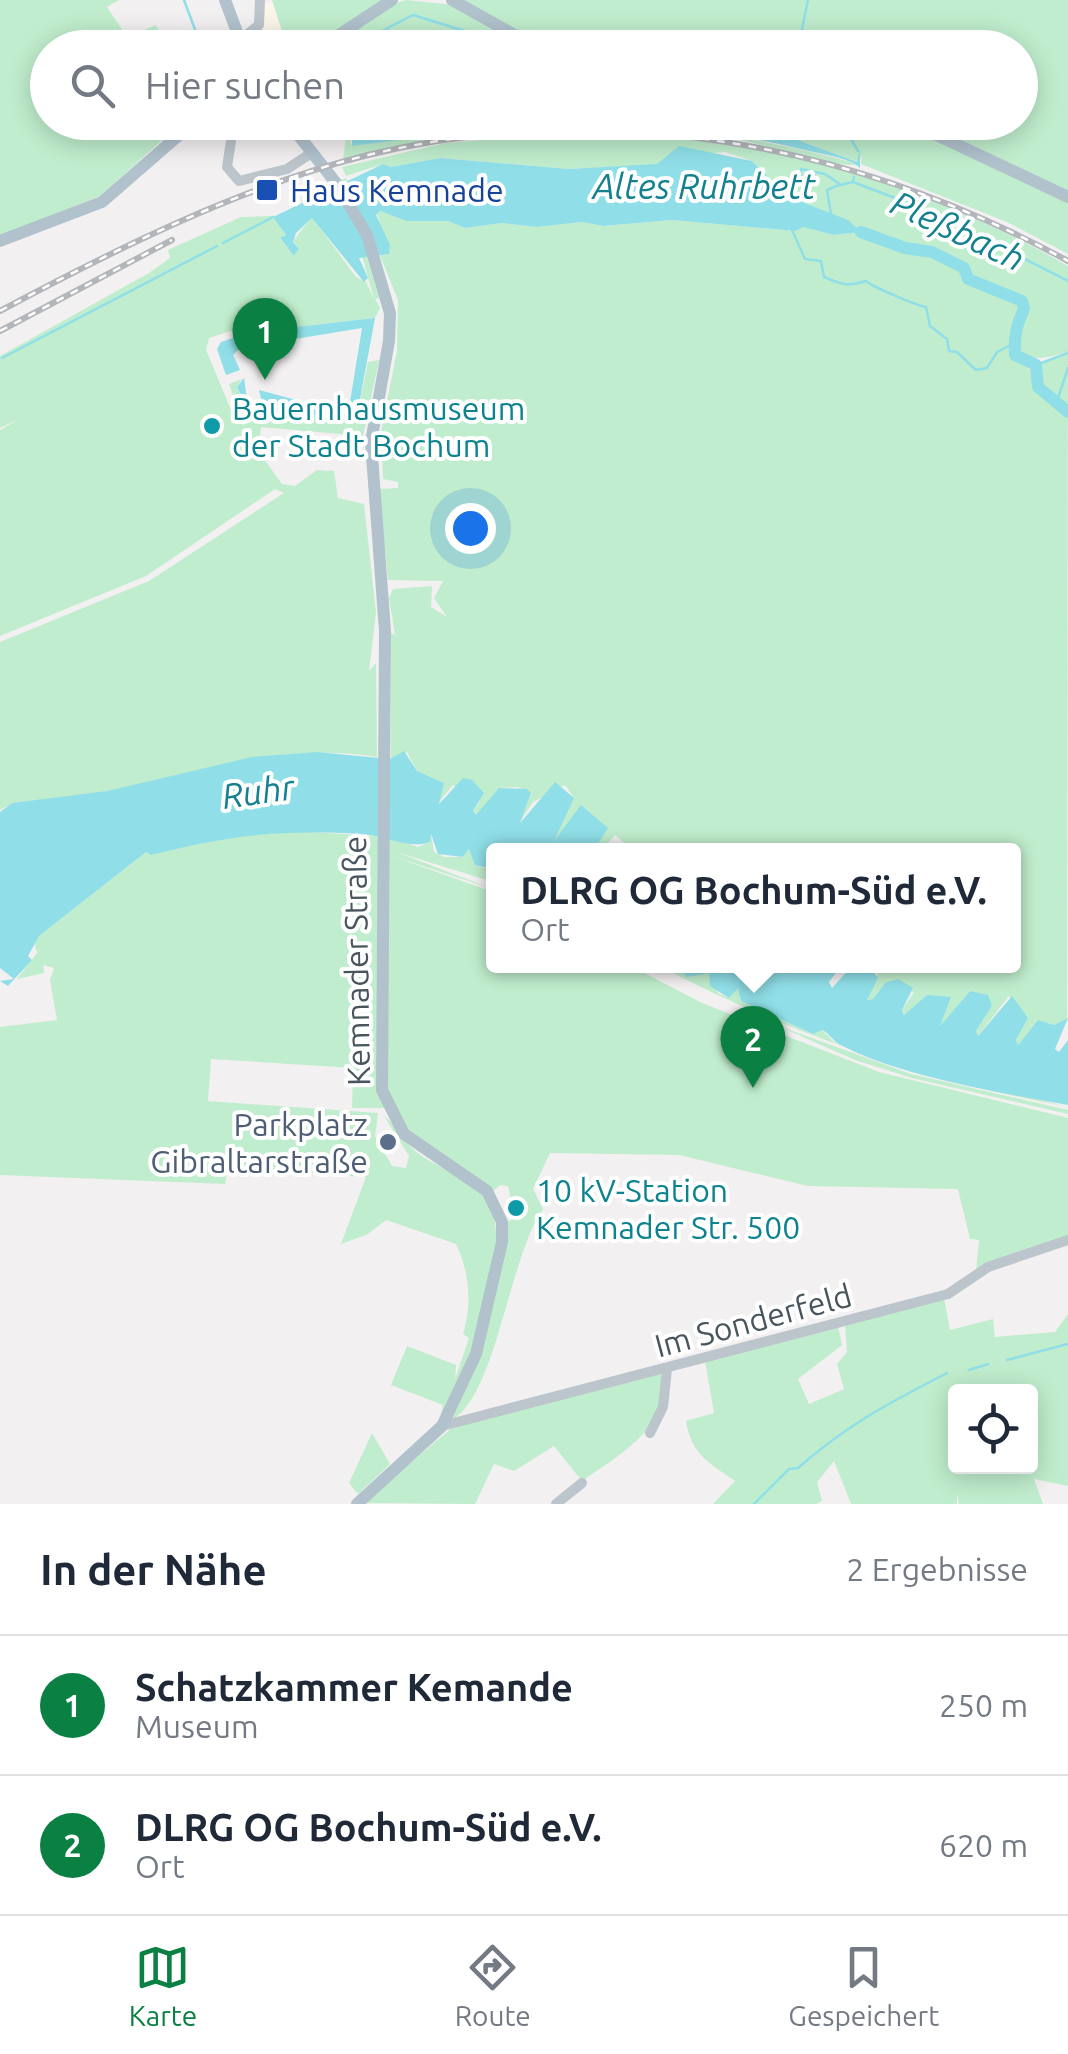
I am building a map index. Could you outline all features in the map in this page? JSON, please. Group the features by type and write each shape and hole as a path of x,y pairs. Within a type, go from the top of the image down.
{"main road":[{"path":"225,0 235,30"},
{"path":"346,30 392,0"},
{"path":"452,0 506,30"},
{"path":"0,241 102,202 173,140"},
{"name":"Kemnader Straße","path":"302,140 336,183 367,235 384,280 390,341 371,458 385,630 382,1090 398,1126 425,1152 482,1186 502,1222 502,1242 476,1354 442,1426 357,1504"},
{"path":"947,140 1068,197"}],"street":[{"path":"254,30 259,25 260,0"},
{"path":"231,142 227,167 239,181 286,169 313,152"},
{"name":"Im Sonderfeld","path":"442,1426 948,1294 988,1267 1068,1240"},
{"path":"650,1434 663,1407 667,1369"},
{"path":"556,1504 582,1483"}],"shaded area":[{"path":"276,2 283,30 250,30 264,3"}],"green space":[{"path":"0,0 119,0 107,7 122,30 30,30 30,140 162,140 100,196 0,236"},
{"path":"272,0 385,0 341,30 282,30"},
{"path":"407,0 453,5 499,30 354,30 392,4"},
{"path":"461,0 1068,0 1068,193 953,140 1038,140 1038,30 516,30"},
{"path":"346,140 352,146 429,140 391,147 343,160"},
{"path":"740,140 857,164 820,160"},
{"path":"794,140 937,140 1068,201 1068,254 1007,222 861,164 862,156 857,162"},
{"path":"698,141 763,151 889,185 1010,235 1068,266 1068,352 1037,358 1016,352 1018,321 1026,304 1017,294 1001,292 972,279 965,267 932,250 870,234 789,197 752,161 725,152 671,157 657,165 569,169 440,158 391,167 383,164 346,176 342,167 446,143"},
{"path":"346,178 386,256 388,247 376,211 448,221 465,228 502,223 537,227 582,222 603,226 672,220 796,231 803,227 834,235 860,232 921,255 932,253 961,269 973,286 1021,303 1010,345 1028,369 1068,354 1067,1020 1054,1025 1038,1020 1018,1045 1016,1040 1028,1018 1009,996 978,1036 976,1031 992,1006 970,991 940,1026 943,1016 927,995 905,1015 902,1010 914,992 885,983 873,999 867,1000 877,973 1021,973 1021,843 625,843 615,835 608,843 598,843 607,828 582,806 558,841 552,837 574,798 565,785 533,802 519,823 531,794 518,787 499,788 477,815 473,812 480,801 453,785 438,803 443,783 417,771 407,752 391,759 391,633 395,635 389,598 393,589 432,586 431,607 447,617 434,598 443,581 388,580 379,489 398,488 398,482 383,479 381,431 397,351 398,300 379,253 339,181"},
{"path":"328,187 367,257 379,298 375,299 380,308 375,318 252,332 250,325 209,338 206,350 234,417 244,426 229,384 242,379 237,387 248,411 352,418 357,415 368,362 379,360 363,436 261,427 260,437 251,441 282,484 295,486 317,470 334,471 338,498 364,504 376,613 369,671 376,663 377,757 343,753 276,756 100,792 13,803 0,810 0,642 149,581 284,493 275,489 146,576 0,636 0,430 19,419 0,428 0,356 149,273 170,258 168,250 241,217 273,216 286,235 280,239 294,256 299,249 293,241 312,217 356,277 366,282 374,299 361,252 323,189"},
{"path":"295,831 376,836 388,853 389,837 418,847 430,842 431,834 434,852 444,857 463,857 469,849 480,867 486,868 486,880 396,852 486,887 389,855 486,890 486,973 644,973 702,1003 879,1072 1068,1118 1068,1238 1014,1253 976,1271 979,1240 970,1239 958,1189 808,1186 679,1155 550,1153 533,1189 543,1209 520,1260 490,1359 464,1409 448,1422 471,1376 506,1223 515,1217 508,1186 500,1185 493,1191 409,1135 392,1108 352,1108 353,1068 211,1059 208,1101 378,1113 375,1136 392,1166 406,1168 409,1156 384,1116 414,1150 469,1183 485,1198 494,1219 492,1278 473,1345 439,1426 443,1405 391,1385 407,1346 456,1365 455,1379 469,1338 463,1334 468,1312 464,1266 456,1244 386,1220 368,1234 341,1244 366,1177 228,1167 225,1184 0,1175 0,1027 57,1020 50,980 54,968 43,965 44,973 17,979 37,953 34,942 146,852 153,855 205,840"},
{"path":"673,973 709,973 718,993 729,998 738,987 741,1001 813,1034 822,1030 834,1042 861,1053 758,1013"},
{"path":"776,1025 911,1074 1068,1110 1068,1114 912,1078 855,1060"},
{"path":"893,1063 1068,1107 962,1083"},
{"path":"944,1298 950,1330 993,1319 995,1337 1055,1332 1068,1314 1068,1486 1034,1479 1043,1504 959,1504 957,1493 957,1504 851,1504 834,1461 817,1482 822,1501 816,1504 713,1504 735,1481 703,1457 688,1432 686,1421 714,1413 705,1361 838,1326 842,1345 798,1379 809,1404 844,1389 837,1364 847,1352 845,1324"},
{"path":"660,1373 664,1390 653,1422 626,1450 582,1481 554,1446 514,1471 494,1464 475,1504 363,1503 453,1427"},
{"path":"372,1433 390,1464 358,1494 349,1483"}],"water":[{"path":"352,140 404,140 352,146"},
{"path":"757,140 798,140 857,162 860,149 860,168 835,157"},
{"name":"Altes Ruhrbett","path":"679,146 752,161 789,197 848,220 861,232 834,235 803,227 796,231 672,220 603,226 582,222 537,227 502,223 465,228 448,221 407,221 380,211 376,215 390,245 389,254 359,258 368,278 364,282 312,218 296,233 293,242 299,249 294,256 280,238 286,235 273,217 383,164 391,167 440,158 569,169 657,164"},
{"path":"375,318 357,415 352,418 249,411 237,387 244,378 248,406 262,402 259,390 348,414 362,328 240,348 233,355 240,370 226,375 217,349 221,342 251,332"},
{"name":"Ruhr","path":"404,751 417,771 444,783 439,804 463,778 472,780 484,793 473,811 476,815 499,788 527,789 531,793 520,823 555,782 574,798 554,841 581,805 608,828 598,843 486,843 486,867 475,865 469,849 463,857 438,854 431,834 430,842 414,844 362,834 281,833 207,842 152,855 146,852 39,936 28,956 32,960 8,986 0,981 14,979 0,968 0,812 12,803 107,791 252,757 317,752 390,759"},
{"path":"709,973 836,973 829,982 832,988 846,973 874,973 878,978 867,1000 873,999 885,983 898,979 913,988 902,1010 904,1015 927,995 951,997 940,1026 970,991 988,995 992,1006 976,1031 978,1036 1012,996 1028,1018 1016,1040 1018,1045 1038,1020 1054,1025 1068,1018 1055,1049 1059,1052 1068,1040 1068,1105 950,1082 890,1065 839,1044 822,1030 813,1034 741,1001 738,988 729,998 710,986"}],"waterway":[{"name":"Pleßbach","path":"184,0 195,30"},
{"path":"802,30 808,0"},
{"name":"Pleßbach","path":"384,30 413,15 461,30"},
{"name":"Pleßbach","path":"851,140 858,151"},
{"path":"789,197 788,192 800,183 801,169 825,174 841,185 852,182"},
{"name":"Pleßbach","path":"854,177 853,182 911,204 932,220 960,226 1068,281"},
{"path":"831,214 827,190 839,185"},
{"path":"223,243 273,217"},
{"path":"792,230 805,259 821,261 824,277 844,284 866,281 926,307 930,326 947,339 949,351 957,352 976,370 987,368 997,352 1009,346 1014,350"},
{"name":"Altes Ruhrbett","path":"861,232 905,248 932,252 964,268 968,279 1022,301 1024,309 1016,332 1015,355 1036,365 1038,387 1068,412"},
{"path":"2,358 217,246"},
{"path":"1036,365 1068,353"},
{"path":"1057,401 1068,368"},
{"path":"1007,1360 1068,1344"},
{"path":"969,1370 988,1364"},
{"path":"754,1504 789,1469 798,1468 870,1415 947,1373"}],"railway":[{"path":"0,311 180,222 273,184 368,155 447,140"},
{"path":"710,140 816,161 902,187 986,220 1068,261"},
{"path":"0,331 172,240"}],"place":[{"name":"Haus Kemnade","path":"267,190"},
{"name":"Schatzkammer Kemande","path":"265,380"},
{"name":"Bauernhausmuseum der Stadt Bochum","path":"212,426"},
{"name":"DLRG OG Bochum-Süd e.V.","path":"753,1088"},
{"name":"Parkplatz Gibraltarstraße","path":"388,1142"},
{"name":"10 kV-Station Kemnader Str. 500","path":"516,1208"}]}
